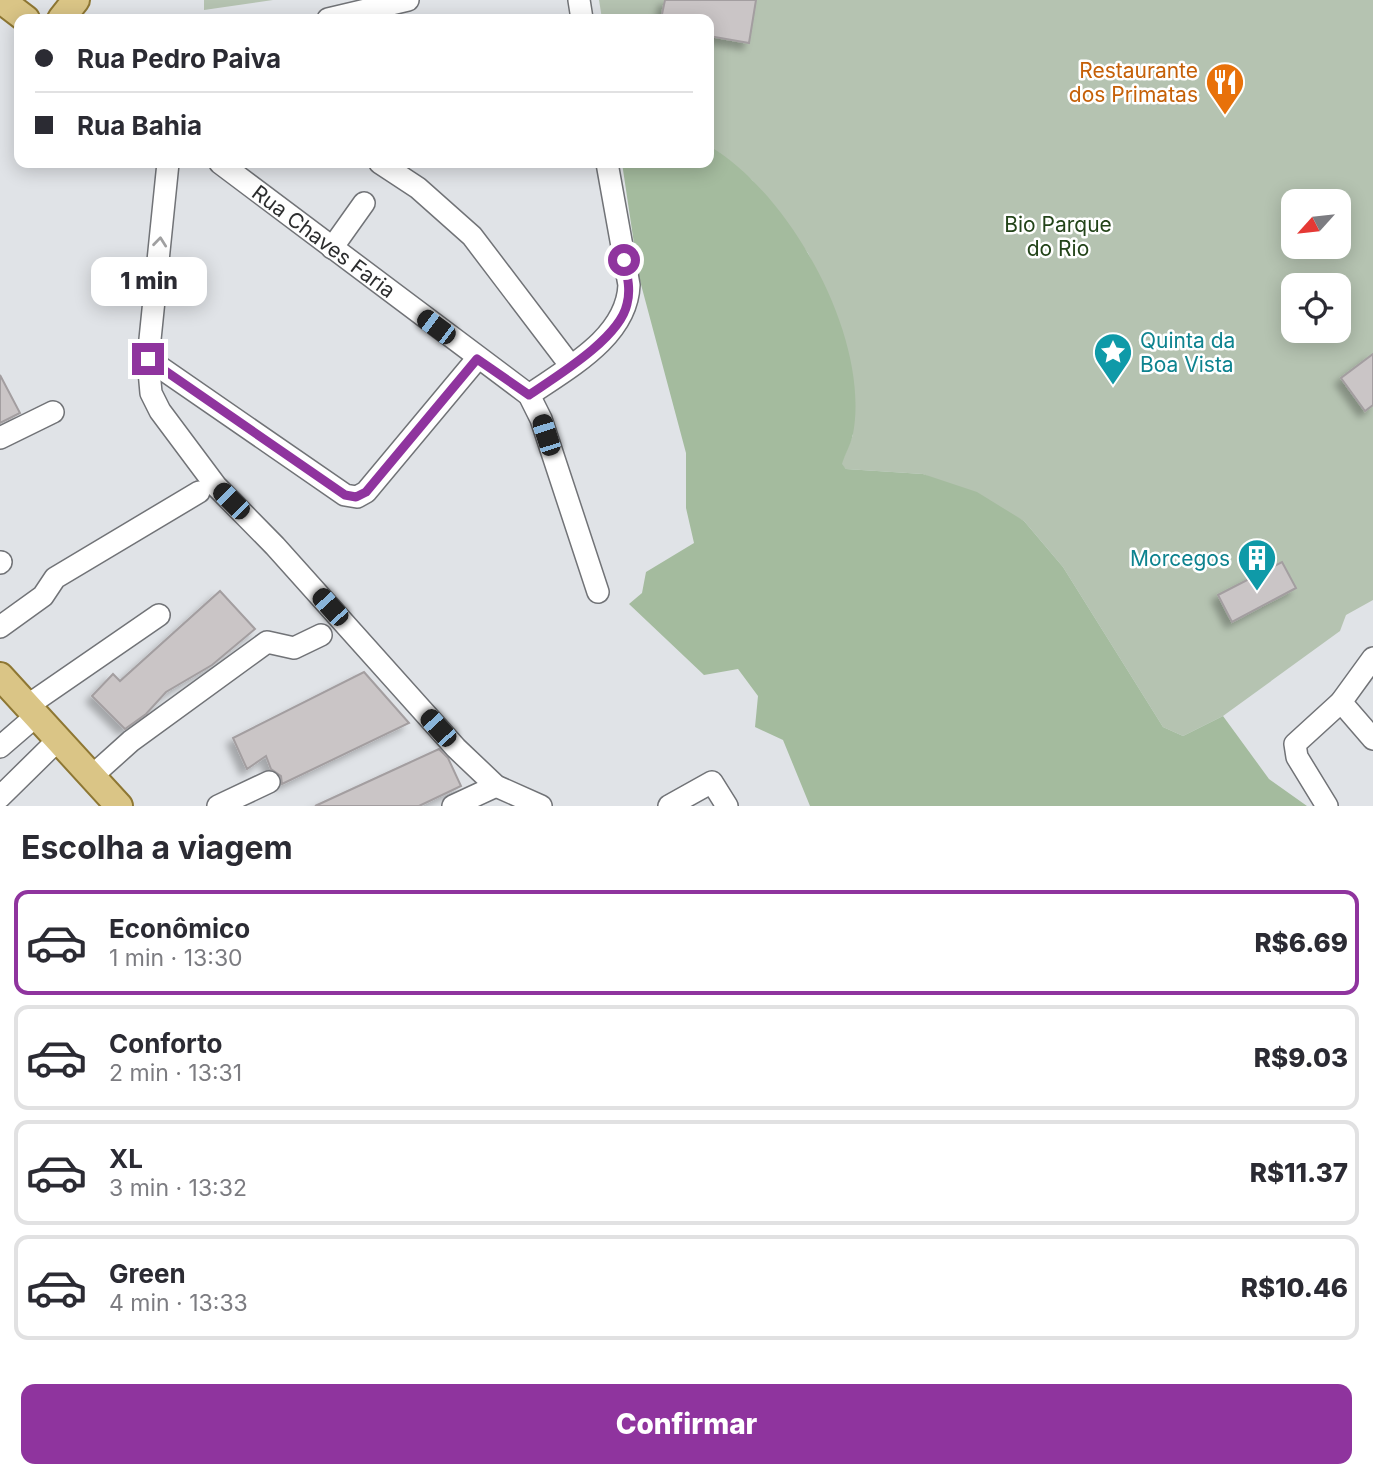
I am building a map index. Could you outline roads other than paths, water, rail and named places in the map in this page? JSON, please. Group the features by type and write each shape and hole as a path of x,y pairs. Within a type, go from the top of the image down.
{"main road":[{"path":"1,0 19,14"},
{"path":"65,14 76,0"},
{"path":"3,685 31,711 119,806"}],"street":[{"path":"349,14 408,0"},
{"path":"167,168 148,359 151,393 160,411 216,486 275,546 456,748 511,796 541,806"},
{"name":"Rua Chaves Faria","path":"227,168 477,359 529,395"},
{"path":"388,168 418,188 472,236 569,365"},
{"path":"598,592 541,419 529,395 595,347 623,316 628,303 628,285 608,168"},
{"path":"332,248 364,203"},
{"path":"148,359 345,495 356,497 366,492 477,359"},
{"path":"0,438 52,412"},
{"path":"0,627 43,596 55,578 198,492"},
{"path":"0,747 31,711 159,615"},
{"path":"92,776 131,741 267,642 294,648 321,635"},
{"path":"1326,806 1295,751 1295,744 1341,702 1372,659"},
{"path":"1341,702 1373,739"},
{"path":"0,797 58,740"},
{"path":"218,806 269,782"},
{"path":"669,806 712,782 727,806"},
{"path":"453,806 511,796"}],"place":[{"name":"Restaurante dos Primatas","path":"1225,116"},
{"name":"Quinta da Boa Vista","path":"1113,386"},
{"name":"Morcegos","path":"1257,592"}],"park label":[{"name":"Bio Parque do Rio","path":"1058,236"}]}
